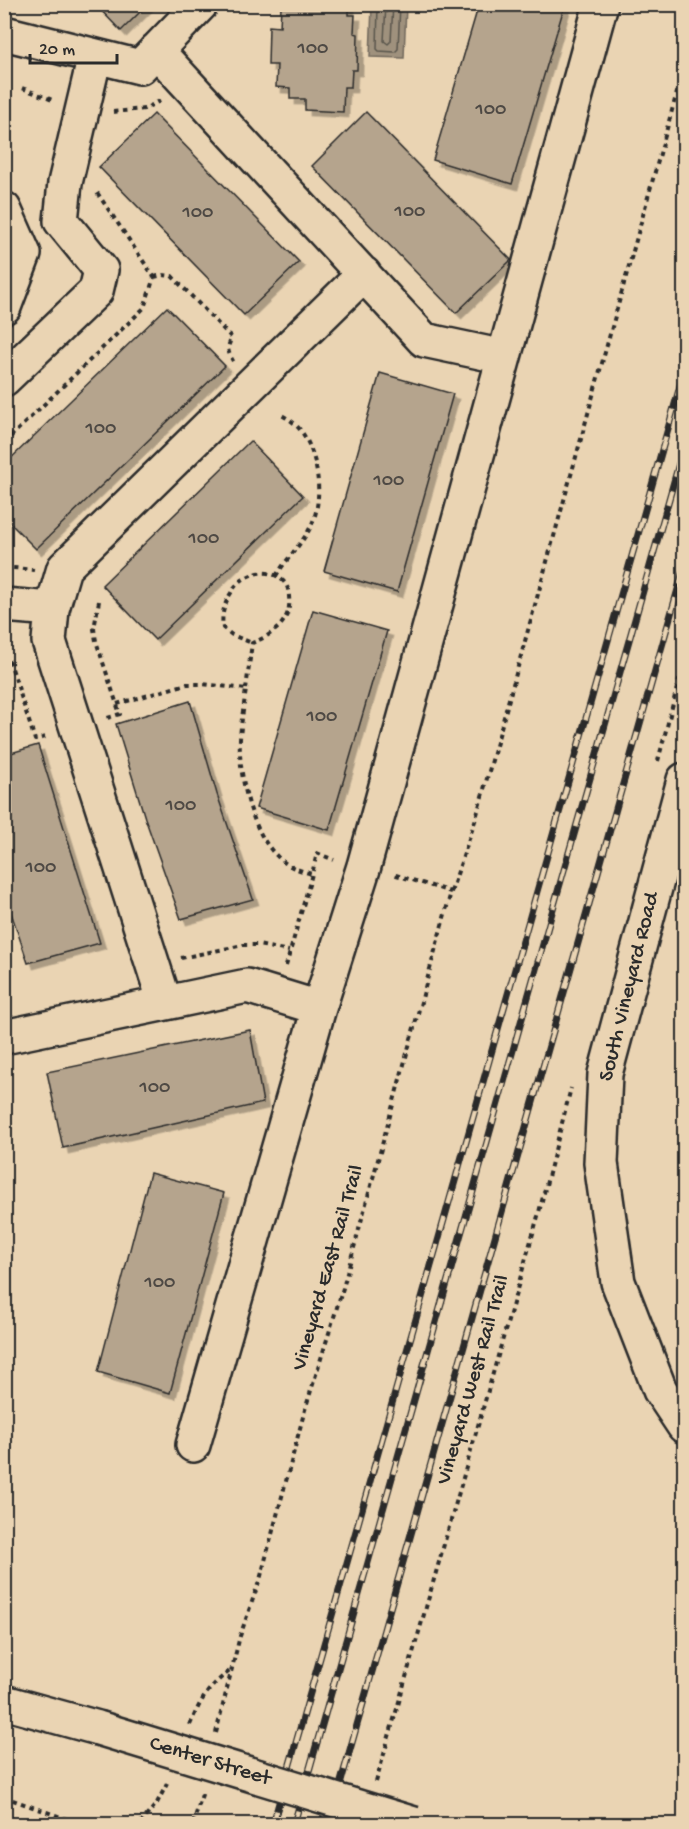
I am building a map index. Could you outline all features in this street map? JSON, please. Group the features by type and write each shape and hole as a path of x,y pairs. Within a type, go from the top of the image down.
{"street":[{"path":"6,39 140,67 201,4"},
{"path":"193,1445 319,1008 364,866 601,4"},
{"path":"156,50 424,340 504,357"},
{"path":"4,379 96,291 100,270 61,221 65,183 95,56"},
{"path":"4,210 24,254 4,307"},
{"path":"165,1003 49,641 52,609 64,568 363,274"},
{"path":"4,605 52,609"},
{"name":"South Vineyard Road","path":"684,780 605,1074 601,1163 618,1282 660,1390 684,1426"},
{"path":"4,1037 247,986 319,1008"},
{"name":"Center Street","path":"4,1702 98,1728 414,1824"}],"path":[{"name":"Vineyard East Rail Trail","path":"217,1726 237,1647 261,1576 304,1413 343,1288 451,892 476,818 684,67"},
{"path":"22,88 60,103"},
{"path":"101,111 129,112 144,109 166,97"},
{"path":"154,277 172,276 232,338 227,346 234,363"},
{"path":"276,576 312,525 317,503 318,481 315,458 305,437 295,424 280,414"},
{"path":"264,573 276,576 284,581 289,590 290,605 279,628 270,636 252,643 232,635 223,628 221,618 226,602 232,589 251,574 264,573"},
{"path":"95,722 120,714 94,629 99,601"},
{"path":"252,643 240,740 247,794 253,817 274,854 290,866 312,874"},
{"path":"4,653 9,659 35,740 58,733"},
{"path":"117,704 186,684 246,688"},
{"path":"284,975 317,853 339,861"},
{"path":"388,873 451,892"},
{"path":"171,960 243,945 258,945 289,951"},
{"name":"Vineyard West Rail Trail","path":"381,1764 538,1216 573,1082"},
{"path":"194,1824 202,1794"},
{"path":"4,1797 81,1824"}],"water":[{"path":"372,5 406,5 404,58 370,57"}],"building":[{"path":"95,4 148,4 121,31"},
{"path":"296,4 349,4 349,15 355,15 354,33 358,34 357,70 352,70 351,87 344,87 343,112 305,110 305,99 290,99 290,88 276,87 277,65 268,65 269,26 280,27 281,6 296,7"},
{"path":"479,4 565,4 512,184 433,160"},
{"path":"366,112 511,260 456,313 312,166"},
{"path":"154,114 299,262 244,315 99,167"},
{"path":"167,307 225,366 36,549 4,517 4,465"},
{"path":"380,373 453,394 397,592 324,571"},
{"path":"250,441 303,496 155,640 102,585"},
{"path":"313,610 387,631 329,830 256,808"},
{"path":"190,701 217,794 253,899 181,919 145,818 116,724"},
{"path":"38,745 100,943 28,963 4,892 4,755"},
{"path":"250,1030 263,1103 63,1148 47,1072"},
{"path":"150,1173 224,1193 170,1393 98,1372"}],"railway":[{"path":"273,1824 684,372"},
{"path":"294,1824 684,446"},
{"path":"329,1824 684,568"}]}
